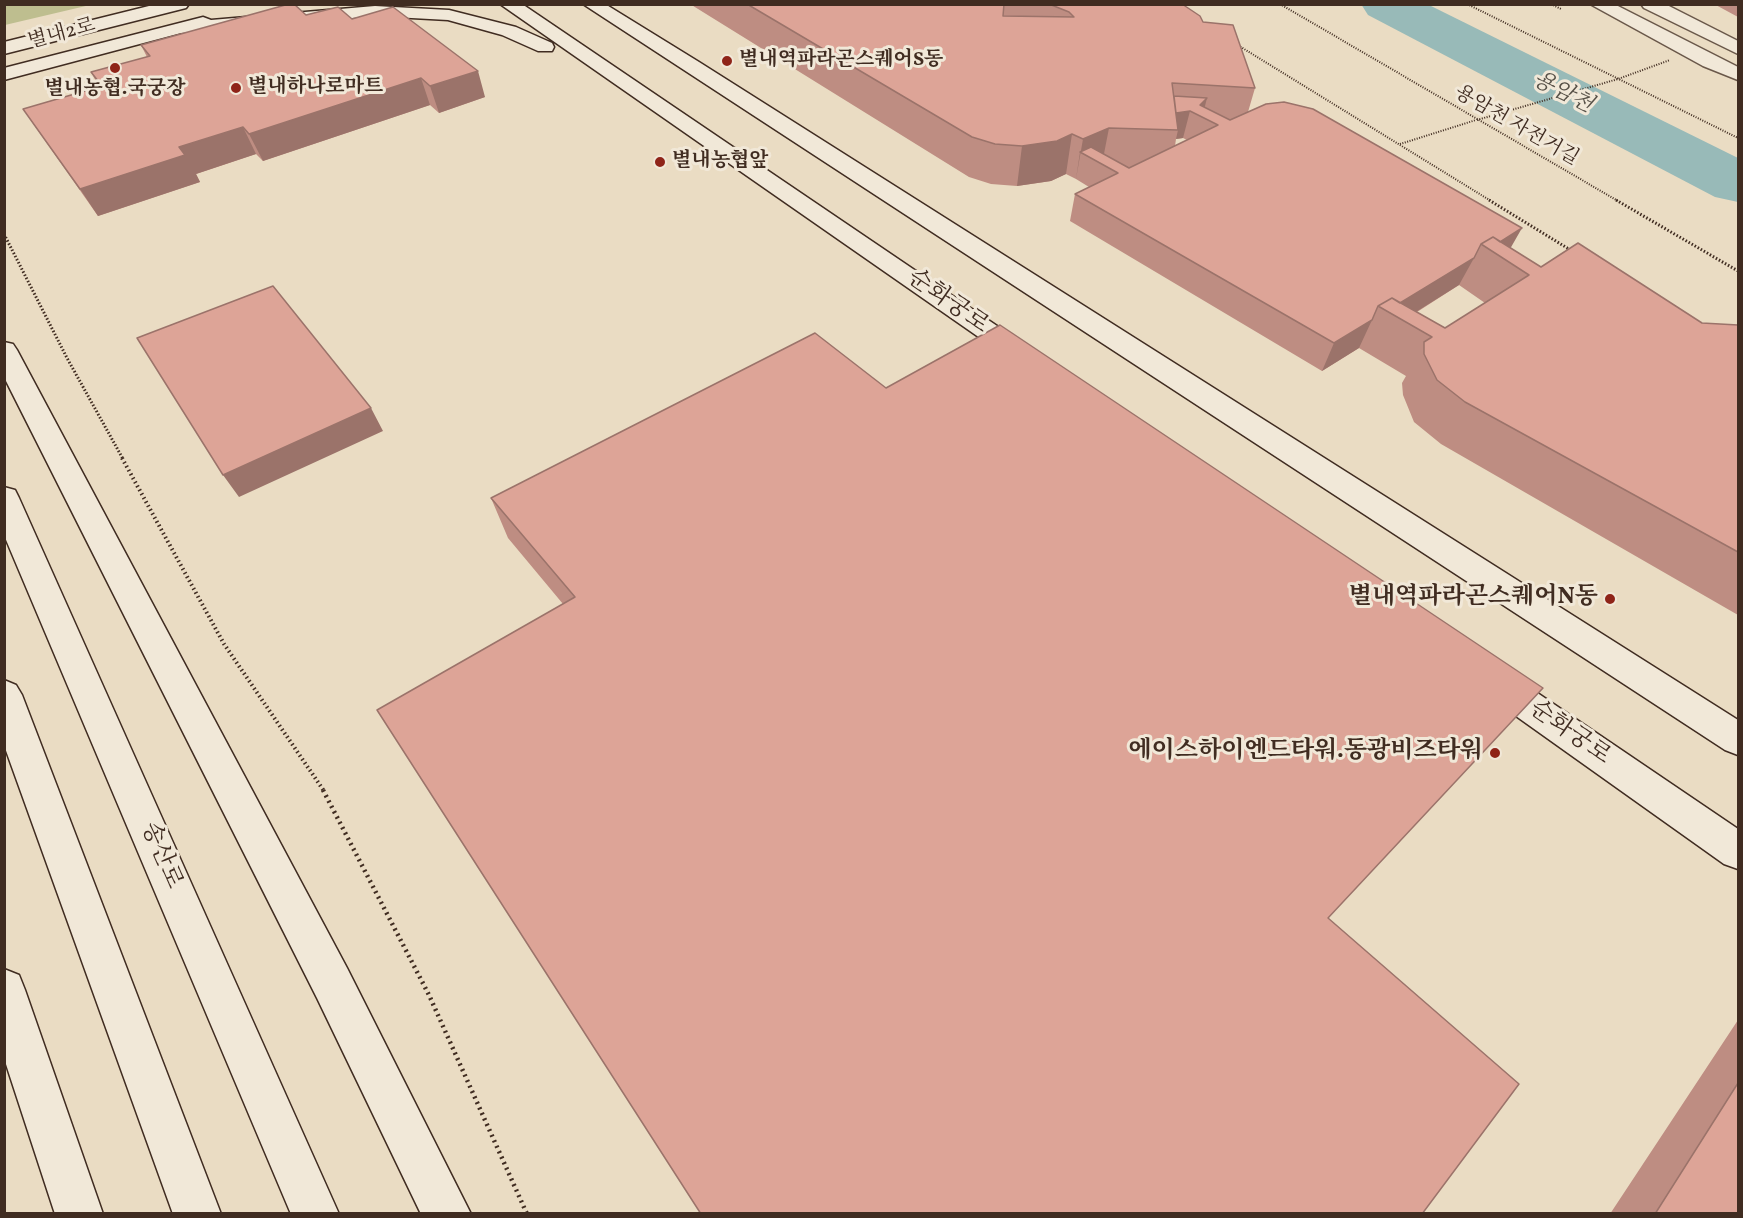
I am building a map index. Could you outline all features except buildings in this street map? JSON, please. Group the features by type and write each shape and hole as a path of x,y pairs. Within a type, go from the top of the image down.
{"street":[{"name":"별내2로","path":"4,74 270,4"},
{"name":"순화궁로","path":"509,4 615,79 1049,374"},
{"path":"592,4 675,55 1738,739"},
{"path":"623,4 675,55"},
{"path":"1599,4 1710,62 1738,74"},
{"path":"1650,4 1738,48"},
{"name":"별내2로","path":"4,48 179,5"},
{"path":"181,28 375,11 449,15 509,31 615,79"},
{"path":"4,350 332,983 447,1214"},
{"name":"송산로","path":"4,498 315,1214"},
{"name":"순화궁로","path":"1472,667 1738,851"},
{"path":"4,695 197,1214"},
{"path":"4,990 79,1214"}],"path":[{"name":"용암천 자전거길","path":"1280,4 1738,271"},
{"path":"1467,4 1738,138"},
{"path":"1231,41 1580,255"},
{"path":"1401,144 1618,79 1670,60"},
{"path":"4,234 67,358 224,644 319,782 429,995 527,1214"}],"green space":[{"path":"5,4 90,4 90,5 5,25"}],"waterway":[{"name":"용암천","path":"1386,4 1738,183"}],"place":[{"name":"별내역파라곤스퀘어S동","path":"727,61"},
{"name":"별내농협.국궁장","path":"115,68"},
{"name":"별내하나로마트","path":"236,88"},
{"name":"별내농협앞","path":"660,162"},
{"name":"별내역파라곤스퀘어N동","path":"1610,599"},
{"name":"에이스하이엔드타워.동광비즈타워","path":"1495,753"}]}
